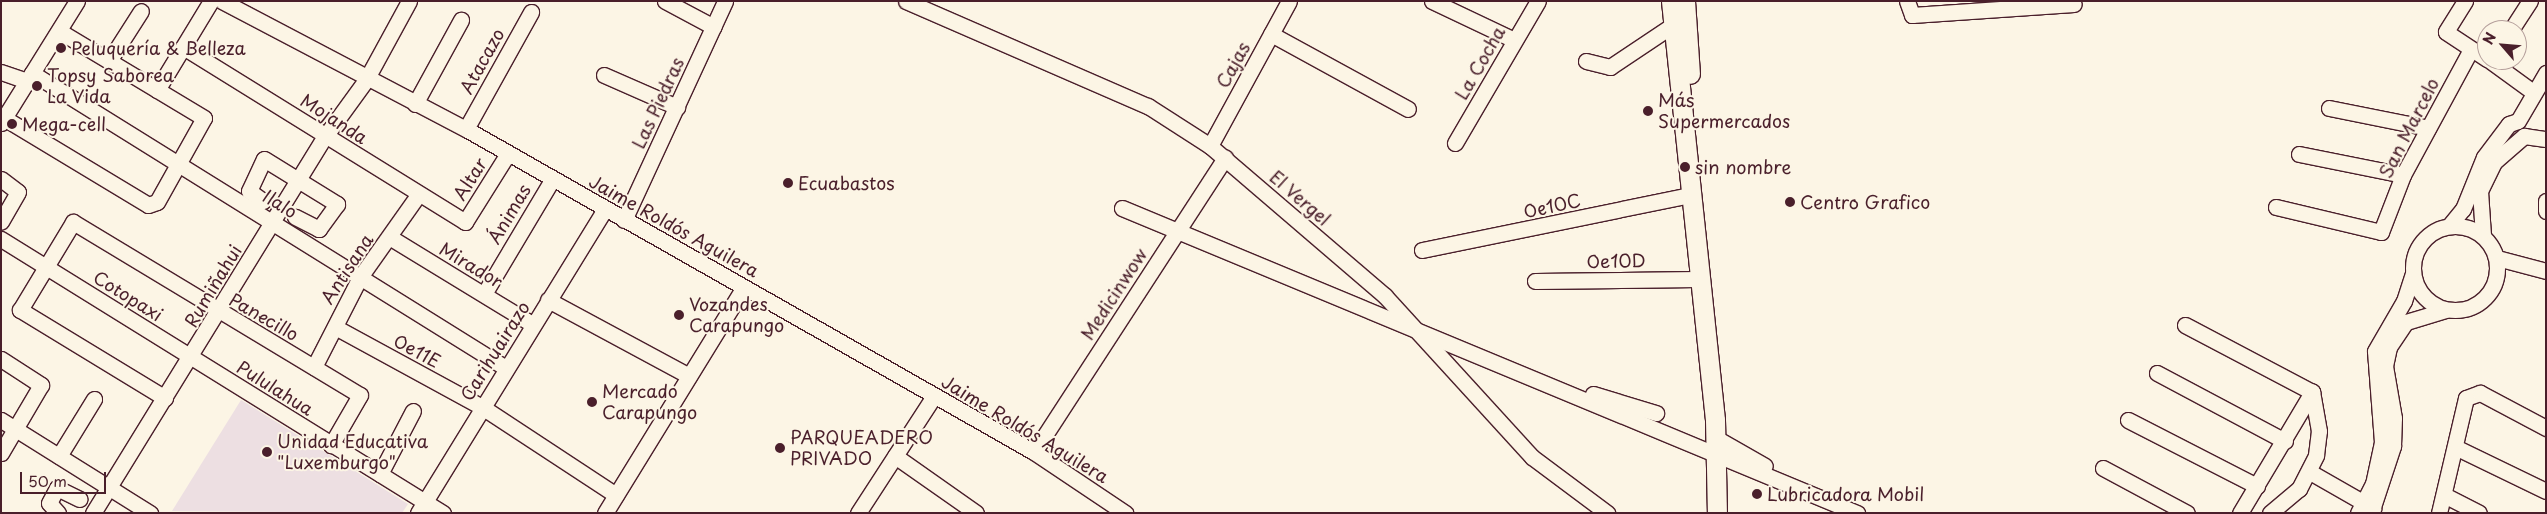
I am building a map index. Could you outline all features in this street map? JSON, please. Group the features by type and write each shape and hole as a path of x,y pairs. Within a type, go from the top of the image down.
{"main road":[{"path":"1671,1 1698,279 1722,442 1717,513"},
{"path":"1685,1 1699,193 1729,513"}],"street":[{"path":"59,31 204,118 179,166 153,205 3,121 77,1"},
{"path":"157,90 211,1"},
{"name":"Jaime Roldós Aguilera","path":"222,1 366,80 466,129 507,155 1034,452 1125,513"},
{"name":"Rumiñahui","path":"93,513 219,313 326,136 366,80 409,1"},
{"path":"665,1 714,27"},
{"name":"Las Piedras","path":"624,220 725,1"},
{"name":"El Vergel","path":"906,1 1148,106 1210,146 1385,296 1532,457 1607,513"},
{"name":"Cajas","path":"1210,146 1289,1"},
{"path":"1432,1 1514,40"},
{"name":"La Cocha","path":"1455,143 1538,1"},
{"path":"1907,1 1912,15 2074,4"},
{"path":"2466,1 2446,32 2477,52"},
{"path":"2518,20 2530,1"},
{"path":"109,61 141,10"},
{"name":"Atacazo","path":"466,129 531,12"},
{"path":"415,104 461,20"},
{"path":"1586,61 1610,67 1673,25"},
{"path":"1271,34 1408,109"},
{"name":"Mojanda","path":"183,47 418,195 465,222"},
{"name":"San Marcelo","path":"2276,207 2375,234 2386,227 2403,176 2471,48"},
{"path":"2503,70 2533,92"},
{"name":"Ilalo","path":"1,72 29,77 273,222 506,368"},
{"path":"2387,410 2375,351 2404,301 2421,243 2449,226 2463,209 2484,156 2509,124 2518,121 2533,92 2546,73"},
{"path":"604,75 677,107"},
{"path":"2329,108 2428,128"},
{"path":"2518,121 2524,136 2546,146"},
{"path":"2310,472 2369,510 2380,458 2387,410 2385,366 2393,338 2406,322 2446,310 2474,306 2485,298 2498,273 2497,258 2483,236 2480,191 2494,162 2524,136 2546,138"},
{"path":"2300,154 2403,176"},
{"name":"Altar","path":"465,222 507,155"},
{"name":"Medicinwow","path":"1034,452 1225,158"},
{"path":"263,201 249,191 264,159 337,204 322,228 295,217"},
{"path":"1,179 18,192 1,222"},
{"name":"Ánimas","path":"484,294 552,180"},
{"name":"Antisana","path":"314,367 360,277 391,238 418,195"},
{"name":"Oe10C","path":"1422,250 1689,195"},
{"path":"2546,201 2546,211"},
{"path":"1122,208 1857,513"},
{"name":"Carihuairazo","path":"422,507 532,324 604,209"},
{"name":"Panecillo","path":"45,265 74,222 219,313 360,395 331,445"},
{"path":"2449,226 2462,226 2483,236"},
{"name":"Mirador","path":"391,238 532,324"},
{"name":"Cotopaxi","path":"1,239 191,358"},
{"path":"2497,258 2546,271"},
{"path":"45,265 20,310 165,398"},
{"path":"2413,274 2429,302 2446,310"},
{"name":"Oe10D","path":"1535,281 1698,279"},
{"path":"608,512 616,495 744,287"},
{"path":"548,300 689,376"},
{"path":"2185,324 2312,392"},
{"name":"Oe11E","path":"335,327 482,407 616,495"},
{"path":"1431,346 1656,413"},
{"name":"Pululahua","path":"191,358 380,474 422,507 443,513"},
{"path":"1,359 40,383 1,453"},
{"path":"2157,373 2285,441"},
{"path":"2240,513 2285,441 2312,392"},
{"path":"2270,513 2285,503 2310,472 2319,432 2312,392"},
{"path":"2439,513 2455,447 2459,415 2472,394 2480,393 2546,428"},
{"path":"863,511 895,456 934,396"},
{"path":"59,456 94,399"},
{"path":"380,474 413,411"},
{"path":"1,420 150,513"},
{"path":"2128,420 2257,486"},
{"path":"1722,442 1846,513"},
{"path":"2455,447 2546,491"},
{"path":"895,456 976,513"},
{"path":"2103,468 2187,513"},
{"path":"58,513 49,502 58,488 80,499"},
{"path":"2444,495 2479,513"}],"shaded area":[{"name":"Unidad Educativa \"Luxemburgo\"","path":"241,400 408,504 402,513 172,511"}],"place":[{"name":"Peluquería & Belleza","path":"61,48"},
{"name":"Topsy Saborea La Vida","path":"37,86"},
{"name":"Más Supermercados","path":"1648,111"},
{"name":"Mega-cell","path":"12,124"},
{"name":"sin nombre","path":"1685,167"},
{"name":"Ecuabastos","path":"788,183"},
{"name":"Centro Grafico","path":"1790,202"},
{"name":"Vozandes Carapungo","path":"679,315"},
{"name":"Mercado Carapungo","path":"592,402"},
{"name":"PARQUEADERO PRIVADO","path":"780,448"},
{"name":"Unidad Educativa \"Luxemburgo\"","path":"267,452"},
{"name":"Lubricadora Mobil","path":"1757,494"}]}
